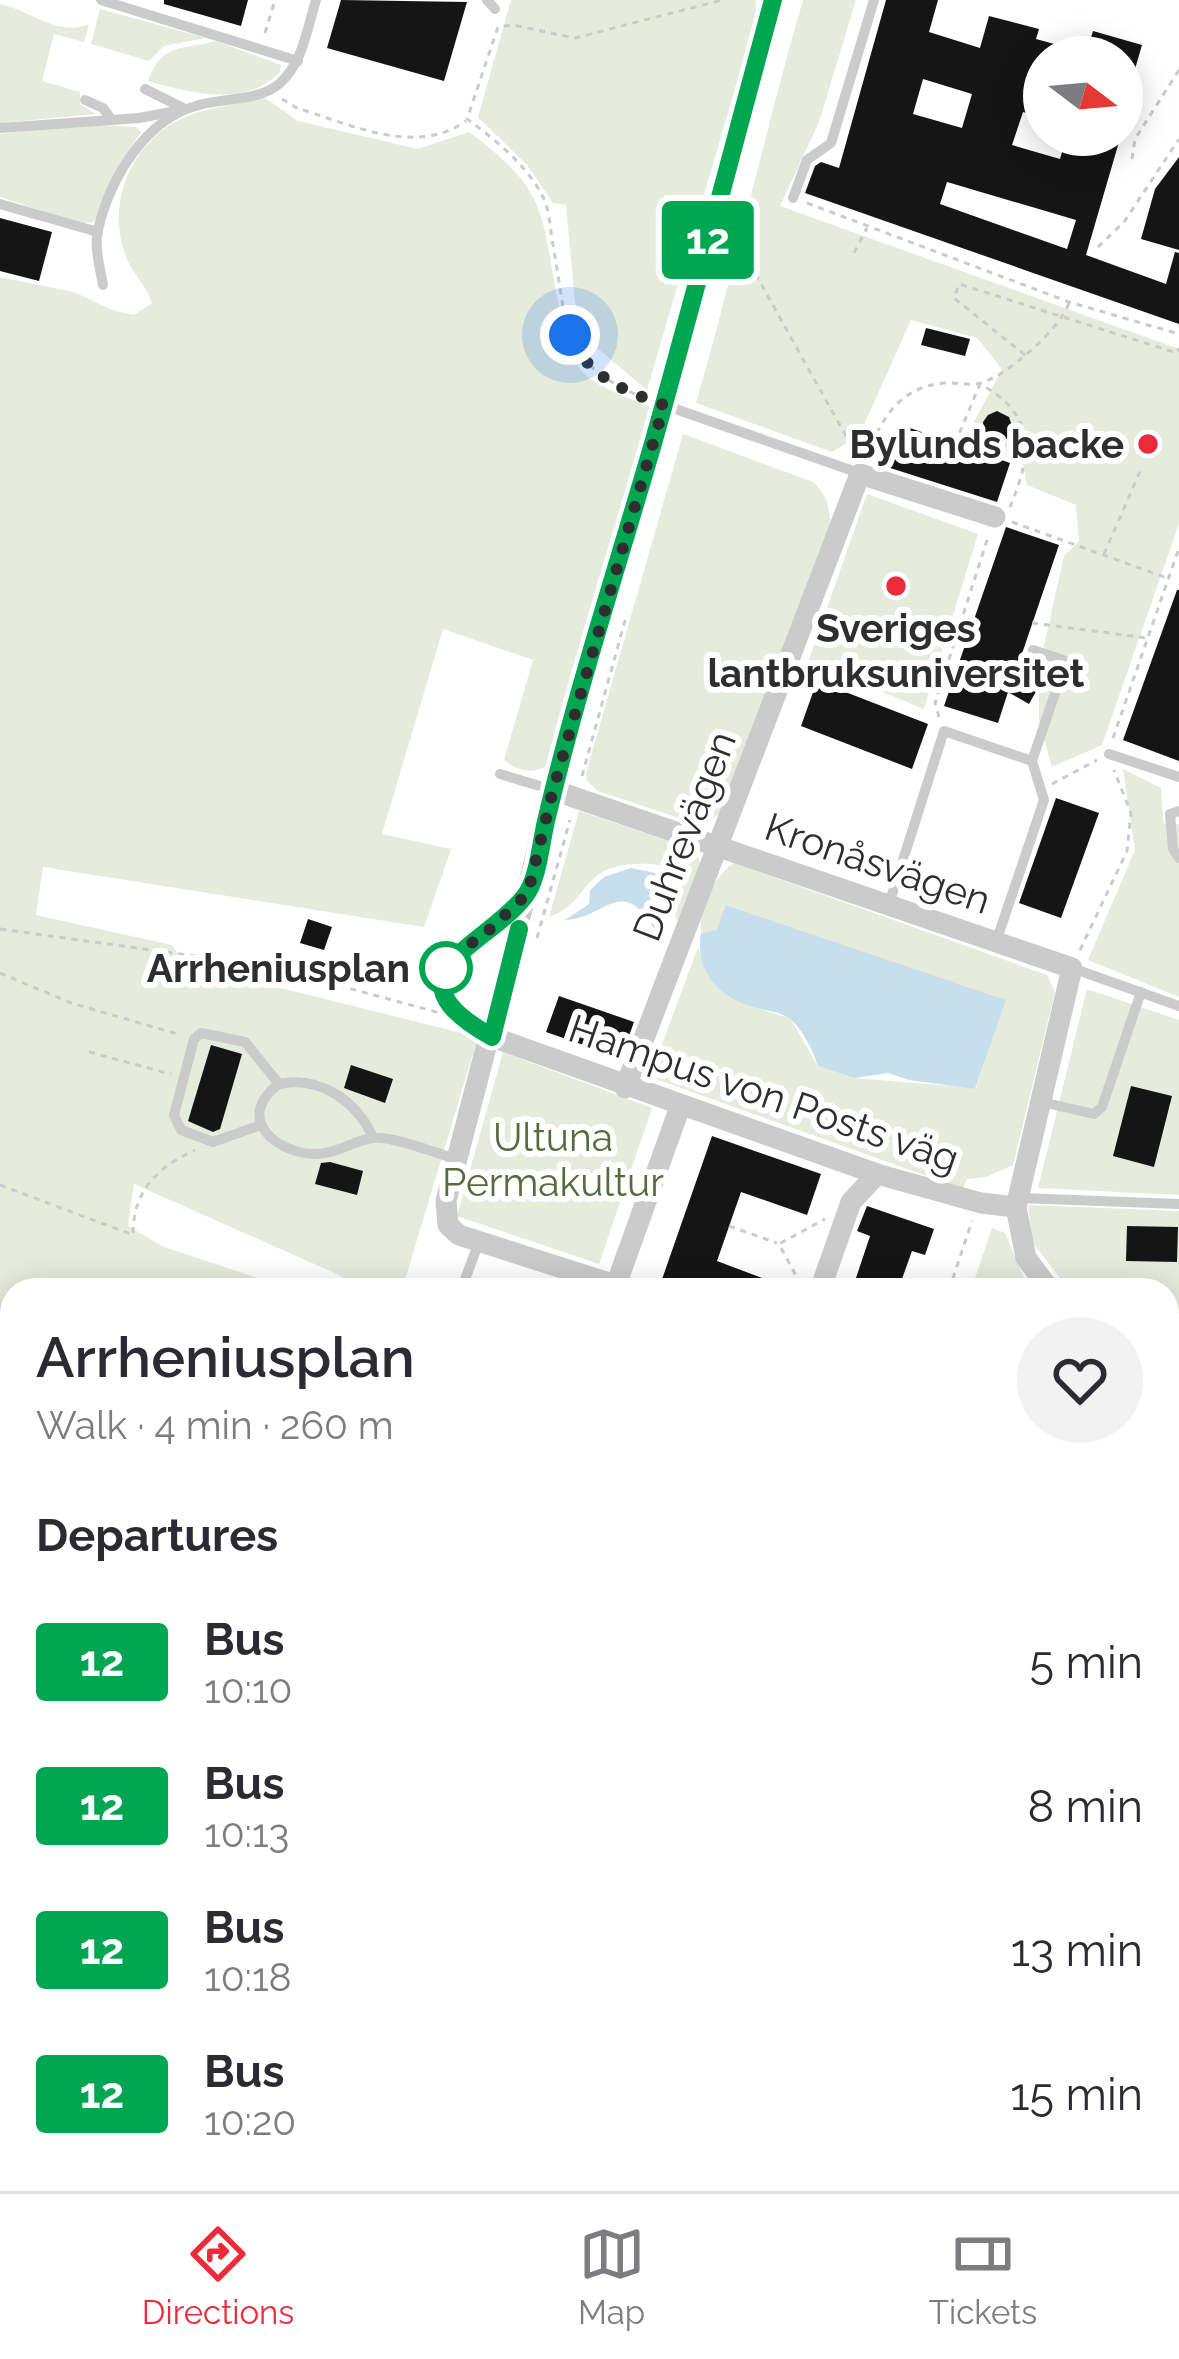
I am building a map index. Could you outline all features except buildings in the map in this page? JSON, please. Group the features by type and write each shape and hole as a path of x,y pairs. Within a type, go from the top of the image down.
{"street":[{"path":"595,1278 478,1242 448,1225 446,1201 553,790 664,405 773,0"},
{"path":"860,473 995,517"},
{"name":"Duhrevägen","path":"625,1088 860,473"},
{"name":"Kronåsvägen","path":"553,790 1072,968"},
{"path":"1042,1278 1026,1258 1018,1202 1072,968"},
{"name":"Hampus von Posts väg","path":"492,1037 877,1174 981,1203 1018,1202"},
{"path":"627,1278 680,1107"},
{"path":"824,1278 851,1202 877,1174"}],"lane":[{"path":"101,0 298,61"},
{"path":"0,128 185,109 267,91 298,61 316,0"},
{"path":"793,198 807,160 831,143 874,0"},
{"path":"145,89 185,109"},
{"path":"85,100 104,108 112,118"},
{"path":"103,285 98,232 118,182 140,142 185,109"},
{"path":"0,204 98,232"},
{"path":"664,405 860,473"},
{"path":"996,942 1044,800 1032,761 1066,662 1033,650"},
{"path":"889,904 944,730 1032,761"},
{"path":"1109,754 1179,776"},
{"path":"500,774 553,790"},
{"path":"1179,811 1170,814 1173,849 1179,858"},
{"path":"492,1037 459,1019 444,980 449,961 528,893"},
{"path":"277,957 290,973"},
{"name":"Kronåsvägen","path":"1072,968 1179,1006"},
{"path":"1042,1102 1094,1114 1102,1107 1141,992"},
{"path":"261,1125 213,1142 181,1130 174,1115 194,1039 201,1033 245,1042 279,1084"},
{"path":"374,1137 339,1095 315,1083 279,1084 261,1105 261,1125 273,1141 303,1153 331,1153 374,1137 455,1159"},
{"name":"Hampus von Posts väg","path":"1018,1202 1179,1204"},
{"path":"465,1278 478,1242"}],"path":[{"path":"267,91 297,108 404,138 433,136 467,119 498,27 513,25 575,38 722,0"},
{"path":"1132,159 1135,139 1179,70"},
{"path":"467,119 516,162 543,196 565,315 584,363 610,382 664,405"},
{"path":"1098,247 1124,222 1178,142"},
{"path":"793,198 1069,302 1179,334"},
{"path":"854,254 868,226"},
{"path":"731,232 855,451 860,473"},
{"path":"1025,355 954,298 959,284 1178,353 1179,348"},
{"path":"955,443 980,384 1025,355 1064,318 1069,302"},
{"path":"860,473 882,417 894,405 934,384 980,384 1006,398 1023,434 1021,481 1005,520 1168,579"},
{"path":"1103,555 1142,467"},
{"path":"944,730 935,703 995,517"},
{"path":"1072,968 1127,851 1131,813 1109,754 1179,548"},
{"path":"1032,623 1149,638"},
{"path":"1041,790 1109,754"},
{"path":"0,928 290,973 459,1019"},
{"path":"0,973 71,1004 194,1039"},
{"path":"89,1052 184,1078"},
{"path":"0,1185 133,1235 136,1206 153,1176 213,1142"},
{"path":"779,1244 851,1202"},
{"path":"953,1278 981,1203"},
{"path":"729,1226 779,1244 797,1278"}],"green space":[{"path":"511,0 756,0 756,17 647,390 584,337 575,302 566,205 553,203 527,165 478,117"},
{"path":"803,0 856,0 819,122 780,206 1179,349 1179,524 1102,745 1052,767 1039,721 1039,668 1064,556 1079,541 1076,505 1027,485 1023,464 966,437 1002,369 977,338 911,320 859,436 832,452 696,403"},
{"path":"0,4 55,25 89,24 84,42 54,34 42,81 80,92 80,104 96,114 0,123"},
{"path":"100,9 206,38 164,46 149,61 91,44"},
{"path":"216,41 281,65 280,72 266,83 234,94 199,93 148,81 166,54"},
{"path":"264,97 298,121 418,149 469,132 497,154 531,193 576,362 594,381 652,408 557,758 538,770 525,770 504,760 533,660 443,629 382,834 451,849 424,927 43,867 36,915 172,945 185,964 478,1037 406,1278 343,1278 134,1184 128,1226 164,1247 258,1278 0,1278 0,277 74,292 134,315 152,303 127,260 120,233 122,191 129,171 154,138 199,112"},
{"path":"80,124 136,127 141,132 122,160 94,222 79,223 0,197 0,134"},
{"path":"683,434 813,482 824,496 830,518 720,814 700,825 598,791 587,781 586,773"},
{"path":"867,494 978,534 924,709 808,662"},
{"path":"1123,769 1161,788 1163,823 1179,824 1179,997 1088,960 1135,850"},
{"path":"579,811 696,850 701,868 679,924 665,874 659,865 651,864 607,870 569,906 549,917"},
{"path":"734,863 1047,975 1055,992 1013,1165 986,1177 967,1179 963,1189 650,1077 698,947 722,988 790,1018 818,1066 854,1078 976,1088 1005,1000 724,906 718,930 701,933 709,894"},
{"path":"1087,989 1179,1020 1179,1195 1038,1188"},
{"name":"Ultuna Permakultur","path":"503,1052 652,1108 599,1264 457,1216"},
{"path":"1028,1205 1179,1211 1179,1278 1060,1278 1033,1243"},
{"path":"992,1228 1005,1233 1024,1278 975,1278"}],"water":[{"path":"631,868 655,873 662,889 660,916 669,928 654,928 642,912 621,901 565,920 589,904 590,890 604,877"},
{"path":"725,905 1006,1000 975,1089 888,1073 854,1078 818,1066 792,1021 738,1001 710,979 701,958 701,933 717,930"}],"bus line":[{"name":"12","path":"519,929 492,1037 459,1019 450,1004 445,971 449,961 528,893 773,0"}],"place":[{"name":"Bylunds backe","path":"1148,444"},
{"name":"Sveriges lantbruksuniversitet","path":"896,586"},
{"name":"Arrheniusplan","path":"446,968"}],"route":[{"path":"446,968 528,893 664,405 610,382 584,363 570,335"}]}
